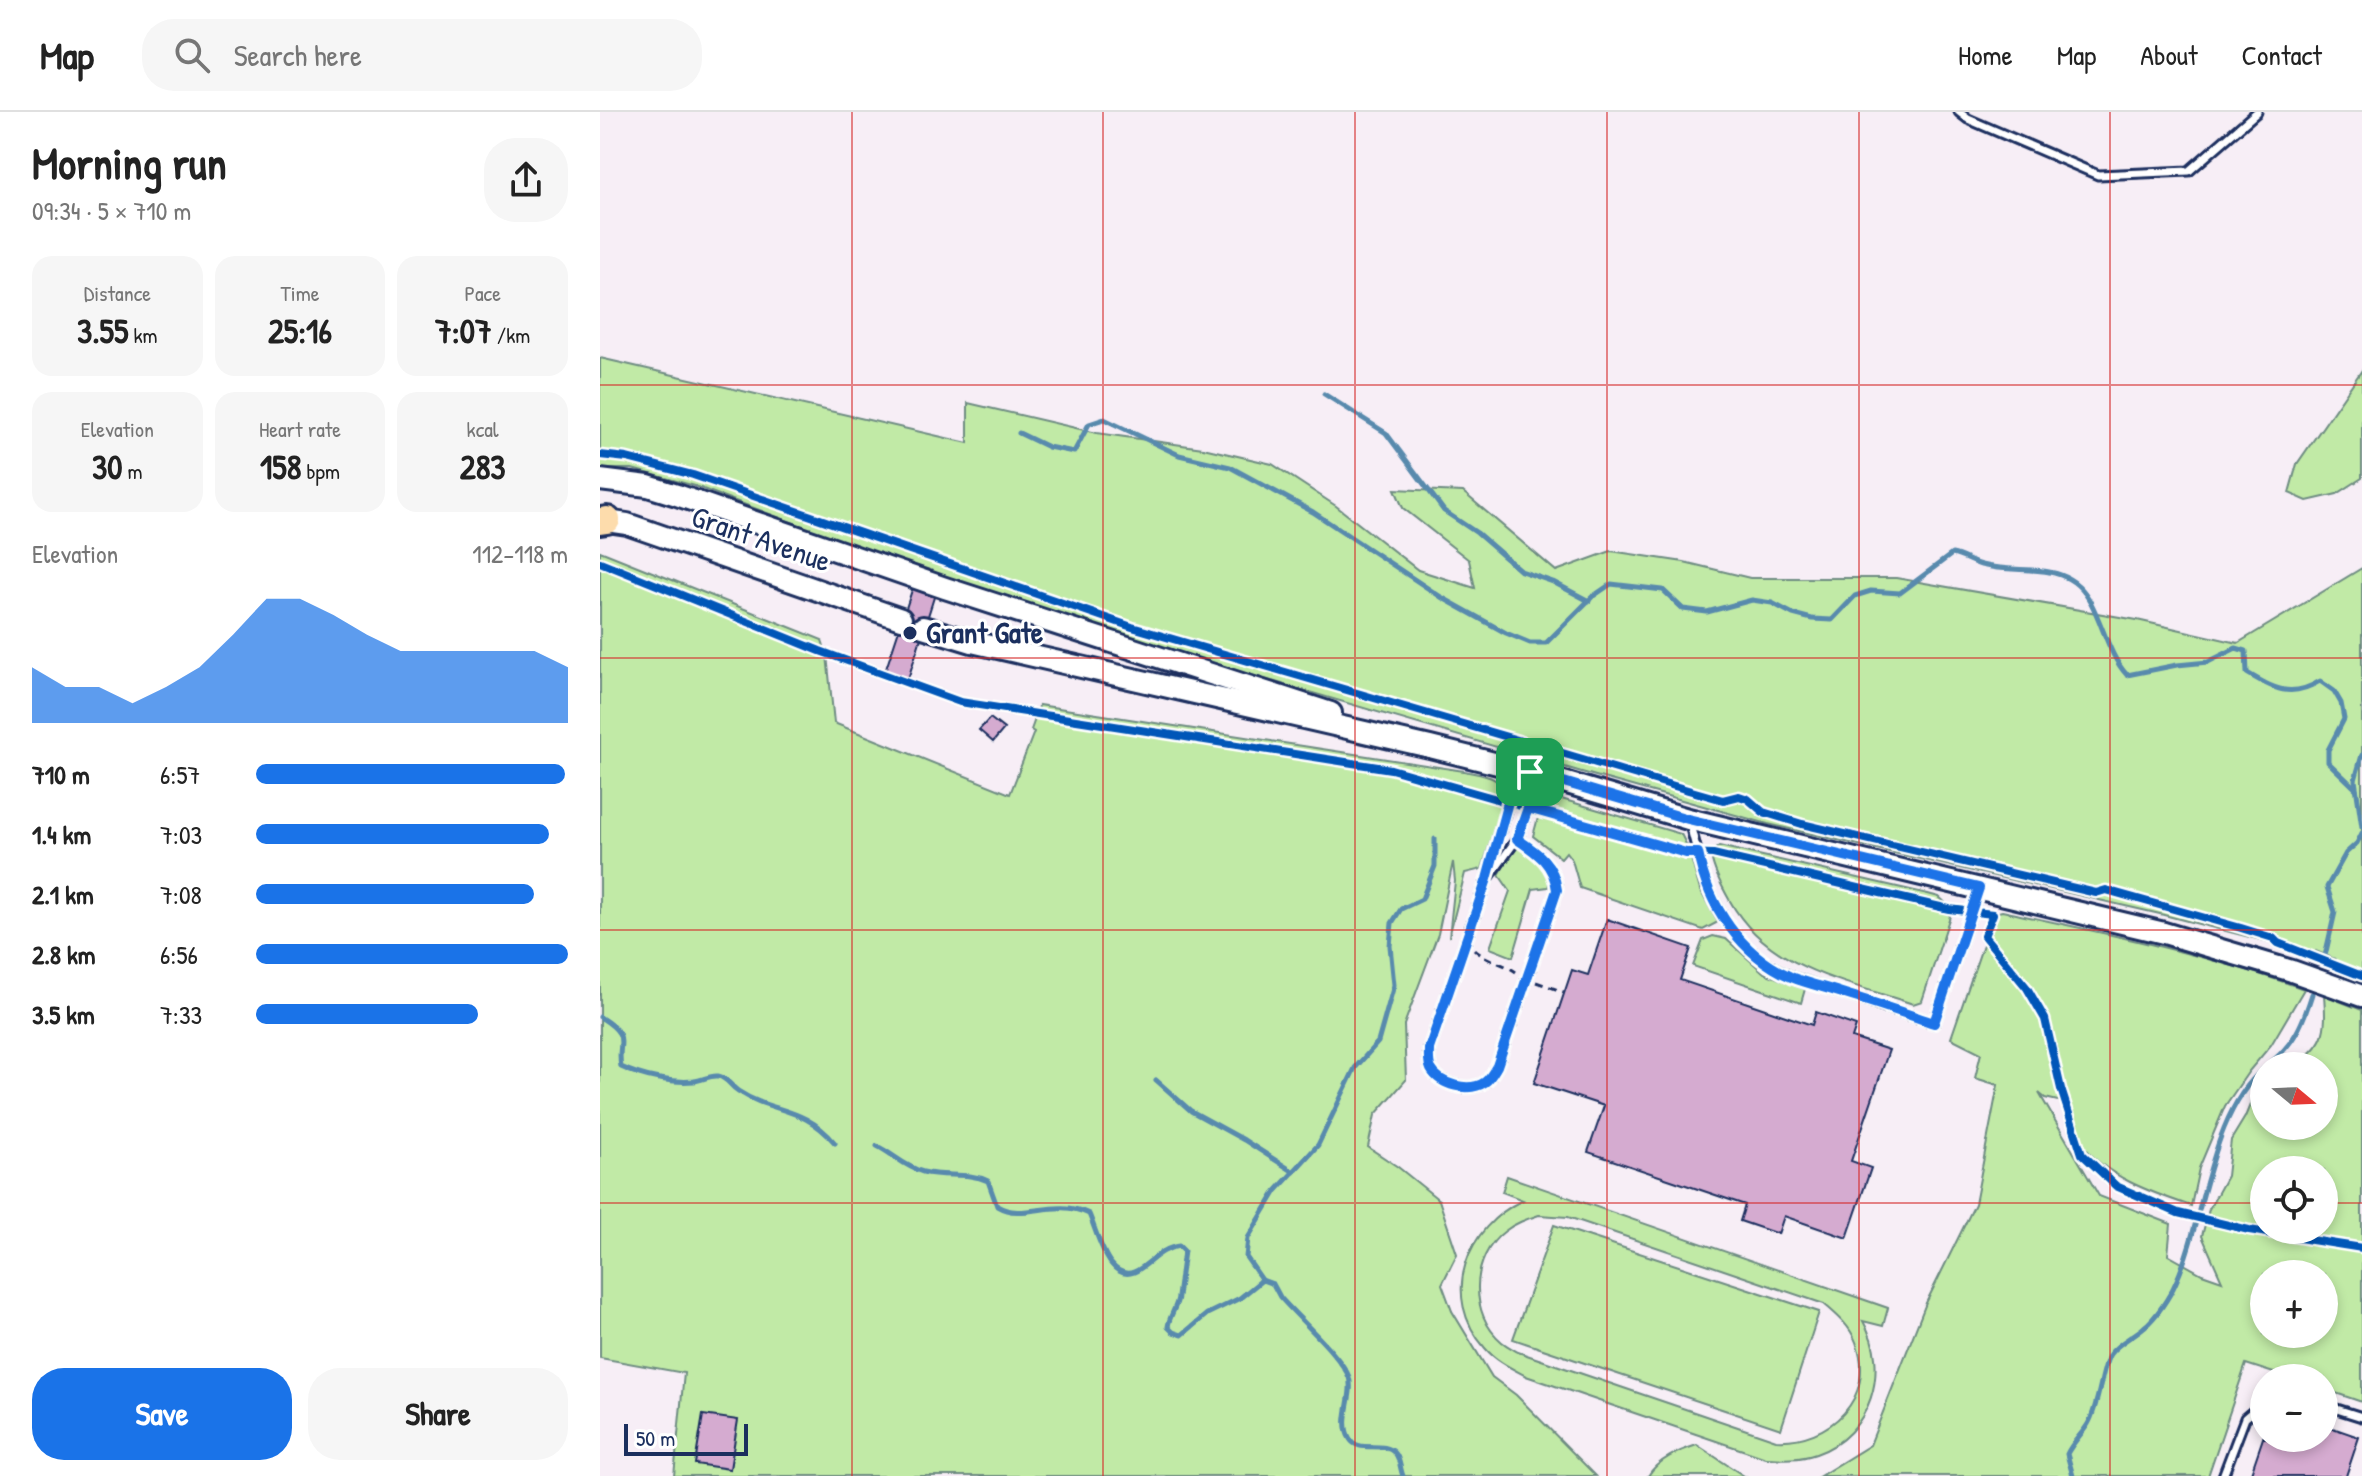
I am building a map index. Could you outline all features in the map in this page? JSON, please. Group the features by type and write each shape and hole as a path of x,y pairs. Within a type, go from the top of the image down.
{"main road":[{"name":"Grant Avenue","path":"600,480 648,486 677,495 945,588 1244,683 1430,747"},
{"name":"Grant Avenue","path":"602,520 627,524 901,619"},
{"name":"Grant Avenue","path":"923,627 972,642 1430,747 1530,772 1688,819 2164,933 2322,980 2362,996"}],"lane":[{"path":"1959,112 1968,119 2098,175 2189,171 2257,112"},
{"path":"1517,839 1547,861 1555,875 1557,890 1497,1066 1486,1082 1473,1087 1457,1087 1439,1078 1430,1067 1429,1049 1487,879 1514,786 1530,772"},
{"path":"1487,879 1517,839 1534,793 1530,772"},
{"path":"1688,819 1706,885 1725,921 1745,946 1765,963 1792,977 1934,1023 1979,888"},
{"path":"2338,1409 2362,1417"},
{"path":"2223,1476 2245,1418 2250,1414"}],"path":[{"path":"1466,941 1483,958 1506,965 1526,979 1564,992"}],"green space":[{"path":"600,358 968,443 968,403 1097,433 1203,448 1272,464 1336,506 1418,570 1475,588 1469,560 1403,508 1395,489 1463,492 1556,571 1611,551 1684,562 1750,578 1896,578 2137,620 2238,643 2362,568 2362,974 2336,964 2335,959 2316,951 2314,956 2279,942 2276,944 2160,914 1768,824 1592,775 1139,642 850,544 695,486 632,469 600,469"},
{"path":"2362,370 2362,478 2337,494 2307,501 2289,493 2297,464"},
{"path":"600,551 822,640 825,649 600,560"},
{"path":"600,564 827,655 834,723 1010,794 1034,732 1031,730 1036,716 1389,771 1502,804 1482,869 1465,873 1449,937 1455,881 1453,862 1438,934 1404,1025 1406,1080 1375,1115 1368,1147 1439,1200 1457,1254 1442,1284 1452,1311 1492,1377 1516,1395 1596,1476 674,1476 684,1373 600,1358"},
{"path":"1039,705 1464,771 1496,780 1504,796 1391,767 1038,712"},
{"path":"1551,796 1681,834 1688,848 1683,850 1684,856 1691,858 1700,890 1718,922 1703,930 1580,888 1572,860 1566,852 1561,858 1533,836 1539,814 1544,814 1546,810 1541,807"},
{"path":"1519,845 1542,860 1552,877 1548,887 1533,889 1513,957 1490,948 1510,891 1499,875"},
{"path":"1719,846 1939,897 1948,905 1945,911 1950,916 1922,1001 1913,1004 1835,979 1810,969 1765,943 1746,924 1721,885 1711,856 1716,856 1714,850"},
{"path":"2002,911 2154,945 2304,989 2265,1052 2250,1052 2250,1070 2225,1106 2199,1168 2191,1206 2132,1183 2104,1166 2080,1140 2067,1103 2045,1098 2039,1093 2099,1196 2171,1224 2168,1255 2222,1281 2202,1236 2209,1209 2227,1176 2231,1140 2250,1105 2250,1140 2338,1140 2338,1052 2311,1052 2324,1029 2324,995 2362,1010 2362,1402 2338,1394 2338,1364 2246,1364 2208,1476 1820,1476 1870,1445 1926,1303 1975,1204 1998,1085 1975,1078 1981,1053 1951,1038 1990,924 1996,915 1994,913"},
{"path":"1713,936 1726,939 1764,973 1805,989 1801,1003 1693,966 1703,940"},
{"path":"1507,1176 1888,1308 1883,1326 1863,1321 1875,1359 1875,1379 1871,1398 1862,1416 1835,1445 1816,1454 1785,1459 1766,1458 1526,1376 1504,1364 1485,1348 1471,1328 1464,1307 1462,1285 1465,1265 1474,1245 1503,1212 1523,1200 1502,1192","holes":["1539,1215 1568,1217 1824,1304 1847,1326 1856,1342 1861,1362 1860,1381 1844,1413 1814,1434 1776,1440 1518,1352 1502,1342 1491,1331 1479,1302 1480,1270 1485,1256 1493,1242 1517,1223"]},
{"path":"1554,1225 1819,1312 1781,1429 1513,1339"},
{"path":"1697,1445 1744,1476 1648,1476 1663,1460"}],"building":[{"name":"Grant Gate","path":"913,587 935,594 908,679 885,672"},
{"path":"990,718 1004,729 993,742 979,730"},
{"path":"1607,919 1691,948 1680,980 1812,1025 1816,1012 1856,1026 1852,1038 1889,1050 1851,1161 1871,1168 1847,1238 1784,1216 1778,1234 1740,1221 1745,1205 1588,1152 1604,1106 1534,1083 1572,970 1588,975"},
{"path":"703,1415 738,1420 730,1469 695,1464"},
{"path":"2338,1430 2359,1437 2346,1476 2250,1476 2258,1452 2338,1452"}],"waterway":[{"path":"1324,394 1386,433 1444,511 1477,533 1521,571 1553,582 1589,601"},
{"path":"1019,433 1048,447 1074,452 1089,424 1104,419 1179,455 1230,467 1313,512 1441,597 1530,643 1546,643 1592,597 1611,584 1663,590 1683,609 1707,612 1752,600 1772,603 1793,614 1812,619 1832,620 1855,596 1871,591 1900,593 1952,554 1981,565 2057,574 2070,579 2091,603 2116,659 2127,675 2208,662 2236,648 2246,651 2247,673 2266,684 2291,691 2320,681 2334,691 2341,703 2344,719 2328,750 2328,762 2356,789"},
{"path":"2362,755 2355,780 2362,827"},
{"path":"2325,956 2335,912 2327,887 2346,853 2362,833"},
{"path":"1262,1280 1246,1257 1248,1238 1276,1191 1318,1145 1355,1068 1378,1042 1394,985 1390,946 1392,923 1401,909 1422,899 1435,866 1435,839"},
{"path":"2282,1052 2296,1034 2312,994"},
{"path":"600,1017 620,1035 621,1067 676,1081 721,1077 751,1098 811,1122 835,1143"},
{"path":"1156,1080 1191,1111 1294,1172"},
{"path":"2073,1476 2067,1454 2092,1416 2107,1359 2117,1346 2149,1323 2170,1294 2186,1257 2220,1139 2231,1112 2250,1084"},
{"path":"877,1146 923,1172 972,1176 988,1181 997,1206 1007,1210 1063,1208 1089,1214 1107,1257 1121,1272 1130,1273 1163,1251 1179,1246 1184,1251 1177,1301 1168,1327 1173,1332 1182,1335 1207,1314 1240,1298 1262,1280 1273,1284 1280,1297 1328,1348 1349,1377 1346,1424 1350,1439 1359,1446 1390,1449 1398,1458 1403,1476"}],"cycle path":[{"path":"600,455 627,458 693,475 1132,627 1723,800 1739,796 1748,799 1763,812 1802,824 2096,893 2106,890 2241,928 2273,938 2278,943 2362,976"},
{"path":"600,562 820,651 960,702 1391,769 1686,853 1713,854 1949,909 1993,914 1984,936 2027,988 2045,1019 2061,1089 2082,1154 2116,1186 2178,1213 2249,1230 2362,1248"}],"place":[{"name":"Grant Gate","path":"910,633"}],"route":[{"path":"1530,772 1688,819 1979,888 1934,1023 1792,977 1765,963 1745,946 1725,921 1706,885 1698,853 1686,853 1528,808 1517,839 1547,861 1555,875 1557,890 1497,1066 1486,1082 1473,1087 1457,1087 1439,1078 1430,1067 1429,1049 1487,879 1508,802 1514,786 1530,772"}]}
